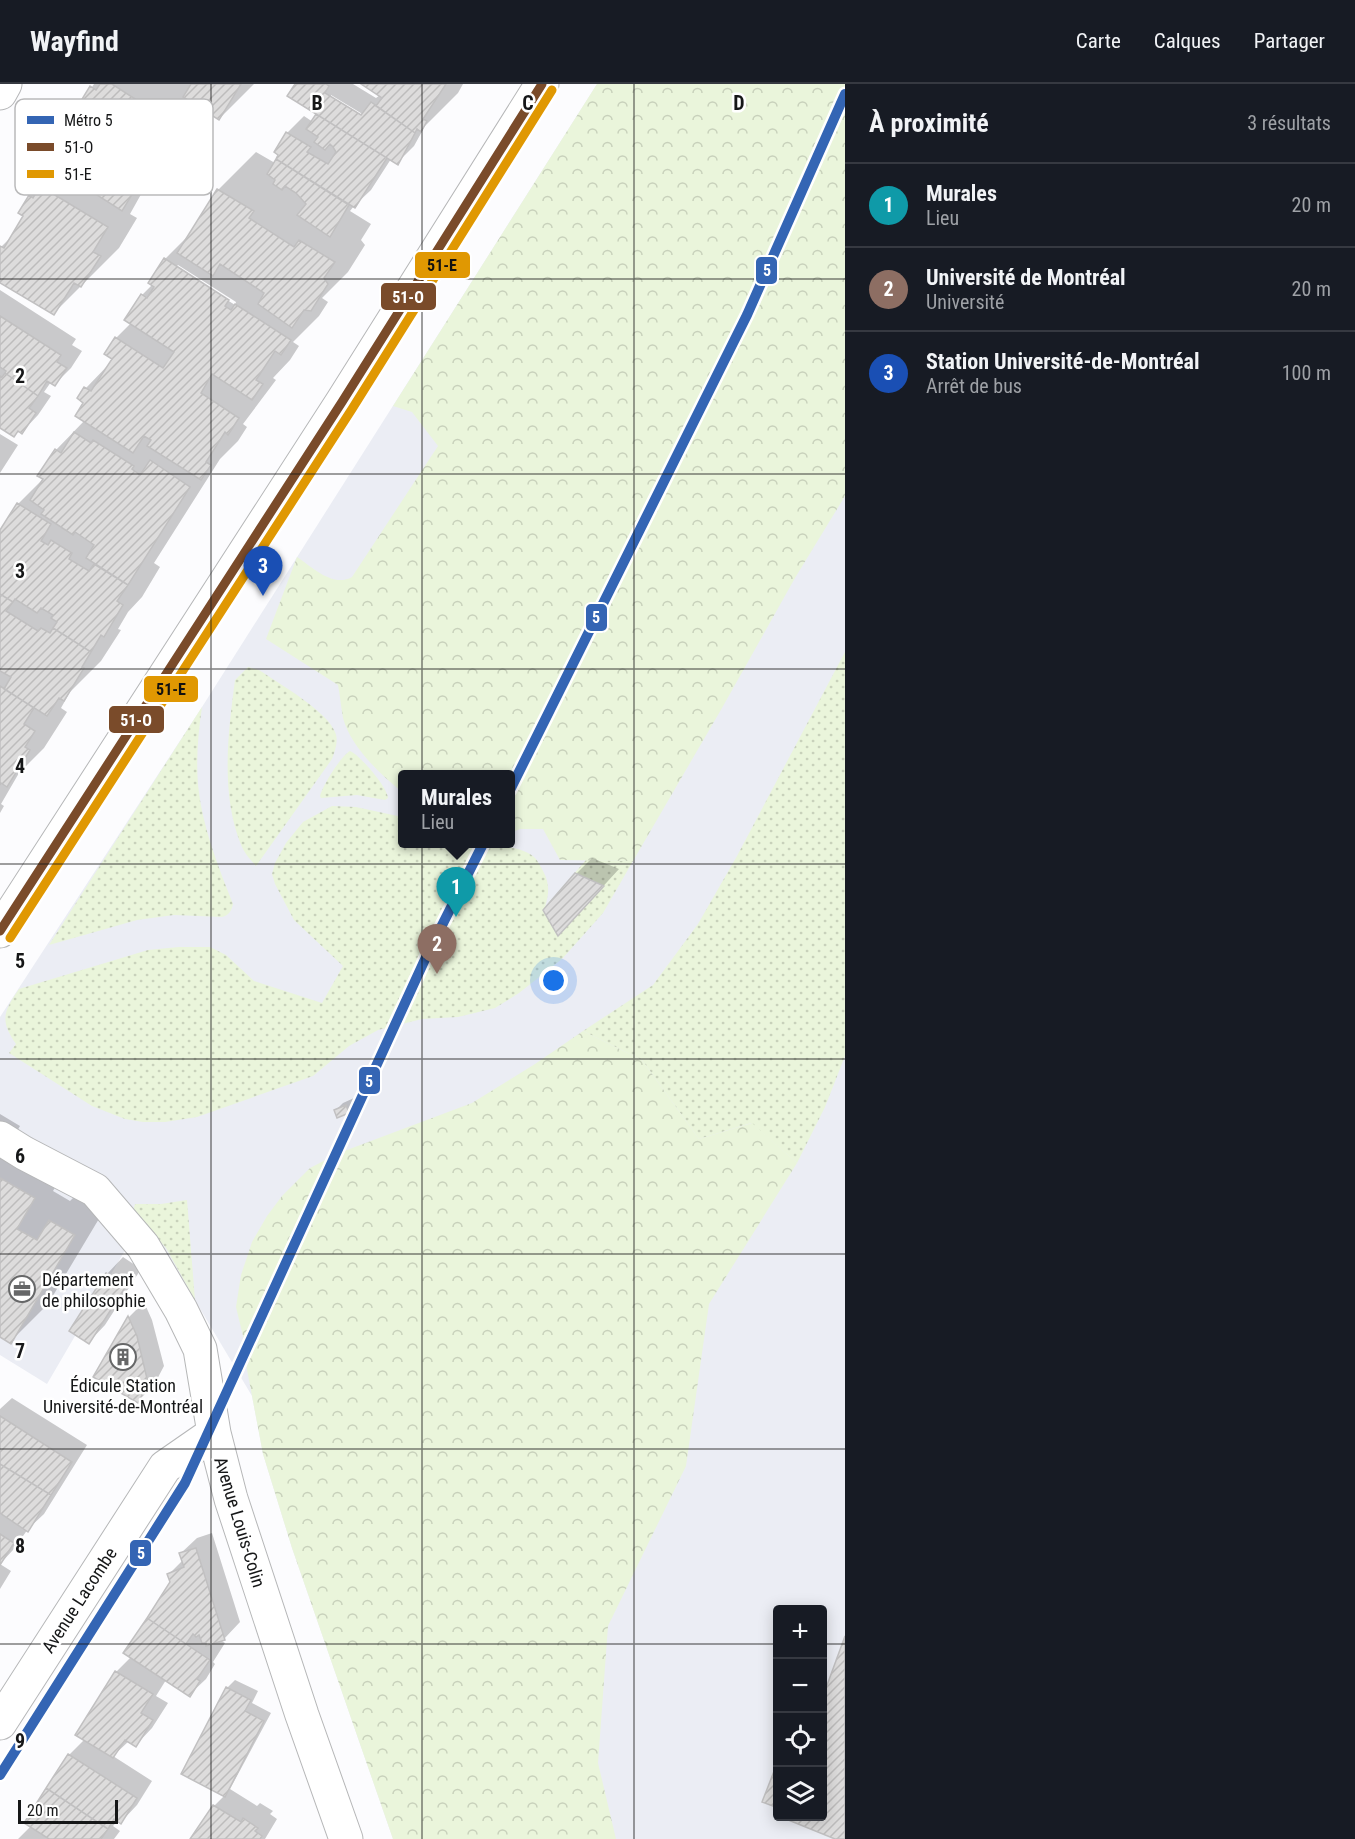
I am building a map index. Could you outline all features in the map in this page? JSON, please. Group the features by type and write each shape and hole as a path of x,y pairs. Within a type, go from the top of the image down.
{"street":[{"path":"0,93 5,84"},
{"path":"0,931 342,402 542,84"},
{"name":"Avenue Louis-Colin","path":"0,1138 95,1190 143,1246 169,1287 200,1349 214,1433 231,1499 302,1715 346,1839"},
{"name":"Avenue Lacombe","path":"0,1723 165,1467 214,1433"}],"shaded area":[{"path":"597,84 845,84 845,1839 393,1839 292,1548 263,1454 252,1396 145,1216 47,1384 0,1355 0,1017 202,707"}],"green space":[{"path":"597,84 845,84 845,496 795,578 633,861 560,860 543,829 515,831 515,770 398,770 398,788 375,768 352,739 343,718 338,685 266,639 297,557 330,578 345,580 352,577 438,446 412,412 393,406"},
{"path":"845,652 845,1056 825,1107 797,1163 751,1123 699,1139 642,1060 583,1031 653,985 698,924 737,856"},
{"path":"248,667 259,670 322,715 335,732 337,739 332,759 256,866 243,850 235,827 228,786 228,743 235,680"},
{"path":"202,707 197,756 200,800 211,846 233,904 230,911 222,917 174,915 137,920 49,945"},
{"path":"350,751 373,772 388,798 385,800 357,795 321,798 322,791 333,771"},
{"path":"332,806 356,807 398,816 398,848 514,848 526,852 536,859 547,880 545,907 586,860 633,861 603,913 562,959 519,993 495,1008 458,1017 422,1019 378,1030 349,1046 313,1076 197,1117 165,1122 125,1119 92,1106 9,1053 16,1044 7,1029 5,1016 19,989 148,950 210,947 226,955 254,981 322,1003 343,966 294,920 272,874 286,843 303,822"},
{"path":"583,1031 642,1060 699,1139 752,1123 797,1163 709,1304 686,1466 608,1626 598,1763 616,1839 393,1839 292,1548 263,1454 236,1307 241,1275 252,1242 267,1216 282,1196 310,1168 339,1153 472,1103"},
{"path":"187,1200 195,1300 166,1248 133,1211 135,1204 161,1204"}],"building":[{"path":"100,84 112,84 135,99 82,99 90,86 96,90"},
{"path":"191,84 241,84 219,120 213,116 213,99 183,97"},
{"path":"295,84 326,84 329,86 325,93 361,115 371,102 415,133 398,165 287,96"},
{"path":"361,84 446,84 423,119 427,121 421,132 417,129 415,133 376,106 382,98"},
{"path":"316,114 387,158 355,208 276,159 278,155 274,152 286,132 311,147 307,152 328,164 336,152 333,147 330,144 325,150 314,142 318,137 306,129"},
{"path":"276,159 349,205 330,237 297,215 306,204 296,193 285,186 282,190 273,184 275,180 267,174"},
{"path":"217,189 254,211 249,218 294,247 299,240 335,262 324,278 328,284 311,311 304,310 292,328 258,304 264,293 220,264 213,276 177,253"},
{"path":"29,195 33,198 35,195 55,195 108,227 93,252 101,256 81,287 74,283 54,315 0,283 0,246 4,248 23,216 18,213"},
{"path":"97,195 132,195 122,211"},
{"path":"164,258 229,300 225,306 231,310 235,304 291,340 281,355 275,351 256,380 263,384 252,400 212,374 201,393 239,418 228,435 225,432 206,462 211,465 201,480 147,446 151,440 144,436 133,453 75,416 83,403 77,398 84,387 91,391 112,359 104,354 115,337 163,368 174,352 124,320 141,294 147,298 154,287 148,283"},
{"path":"0,316 61,355 57,362 67,368 55,386 47,381 38,396 0,367"},
{"path":"5,373 38,396 29,408 36,413 22,434 18,431 14,437 0,428 0,376 2,377"},
{"path":"74,432 91,443 93,440 134,466 132,469 140,475 150,460 190,487 128,585 86,558 94,545 75,532 73,535 41,514 44,510 30,500 43,479 37,476 55,449 61,453"},
{"path":"17,503 51,524 41,541 48,545 51,540 72,553 69,559 89,571 94,564 128,585 117,601 123,605 104,637 101,635 91,652 53,628 57,622 51,618 53,615 41,608 37,613 15,599 13,602 0,594 0,530"},
{"path":"0,594 13,602 6,611 38,631 41,628 50,633 53,628 91,652 64,701 59,698 47,716 4,689 11,677 0,671"},
{"path":"0,686 34,708 24,724 35,731 25,747 30,750 7,787 1,783 0,785"},
{"path":"575,873 604,886 558,936 543,910"},
{"path":"346,1105 349,1113 337,1118 334,1110"},
{"name":"Département de philosophie","path":"0,1178 35,1198 17,1229 37,1240 49,1220 75,1235 11,1344 0,1337"},
{"path":"106,1273 126,1286 89,1344 69,1331"},
{"name":"Édicule Station Université-de-Montréal","path":"128,1316 137,1336 148,1383 138,1403 93,1377"},
{"path":"0,1416 72,1462 51,1495 0,1464"},
{"path":"0,1464 51,1495 28,1532 0,1513"},
{"path":"0,1534 14,1543 0,1565"},
{"path":"196,1548 225,1640 206,1646 199,1635 196,1637 193,1634 186,1644 147,1618 170,1582 167,1574 184,1567 179,1553"},
{"path":"147,1618 210,1660 197,1679 200,1681 190,1697 123,1653"},
{"path":"845,1636 845,1839 835,1839 791,1821 827,1821 827,1685"},
{"path":"115,1671 153,1694 141,1713 153,1720 136,1747 125,1740 113,1758 75,1735"},
{"path":"226,1687 251,1700 245,1711 264,1721 225,1797 181,1774"},
{"path":"68,1754 137,1798 121,1824 114,1819 108,1829 46,1788"},
{"path":"773,1774 773,1806 762,1802"},
{"path":"46,1788 108,1829 101,1839 49,1839 24,1823"},
{"path":"213,1805 241,1822 243,1818 258,1828 255,1831 262,1836 260,1839 190,1839"}],"metro line":[{"name":"5","path":"515,780 747,315 845,94"},
{"name":"5","path":"0,1775 185,1483 427,955 481,848"}],"transit line":[{"name":"51-O","path":"0,931 342,402 542,84"},
{"name":"51-E","path":"10,938 352,409 552,90"}],"place":[{"name":"Station Université-de-Montréal","path":"263,596"},
{"name":"Murales","path":"456,917"},
{"name":"Université de Montréal","path":"437,974"},
{"name":"Département de philosophie","path":"22,1289"},
{"name":"Édicule Station Université-de-Montréal","path":"123,1357"}]}
